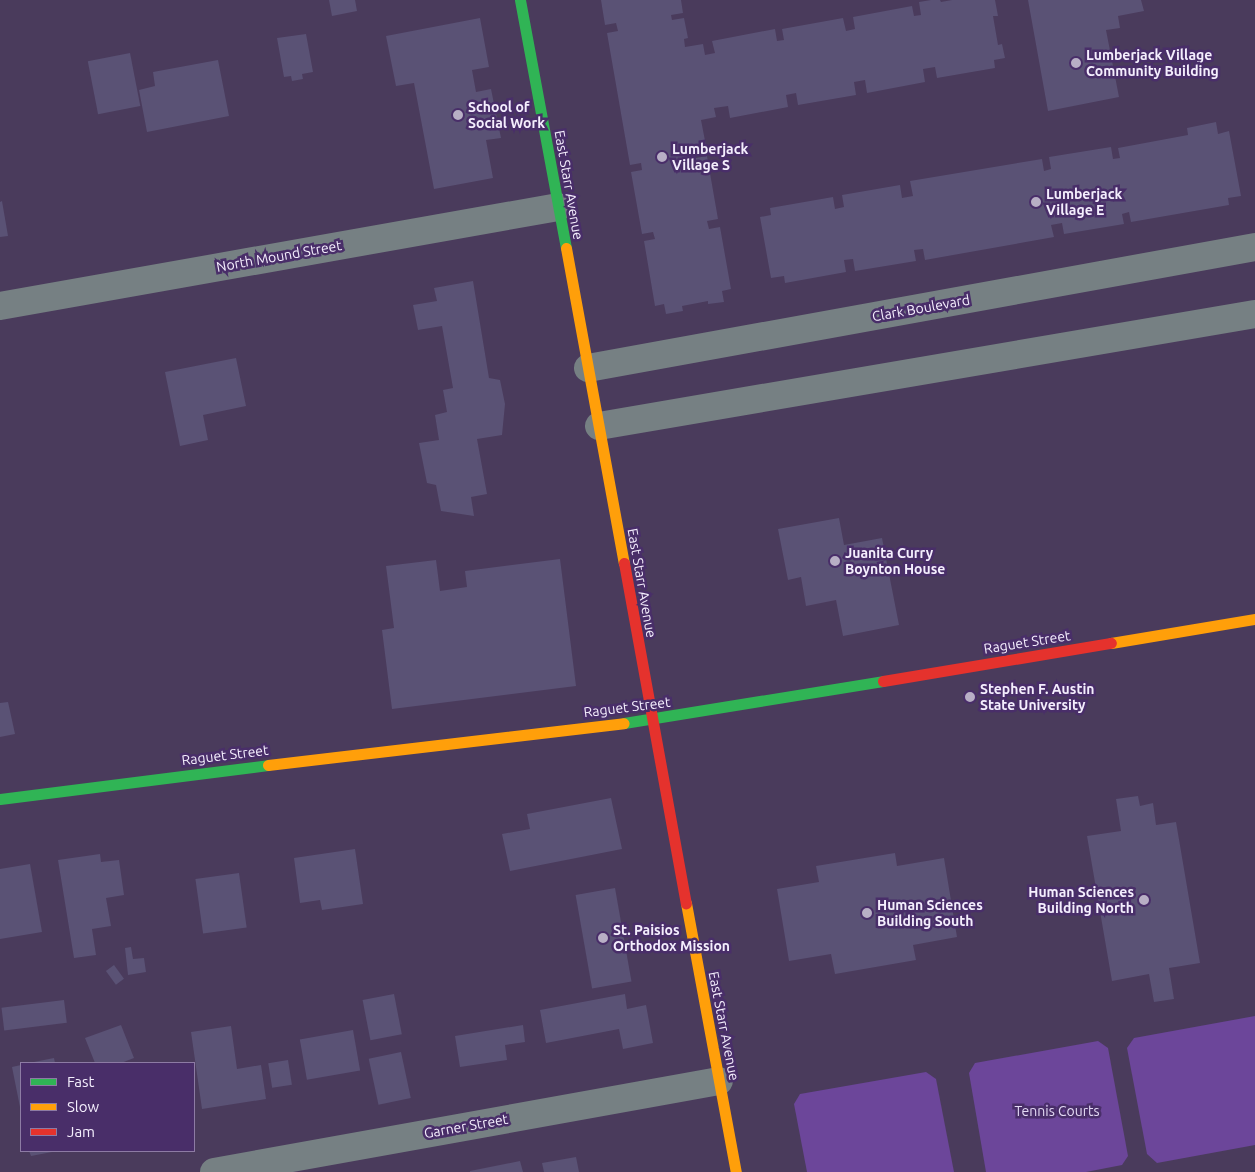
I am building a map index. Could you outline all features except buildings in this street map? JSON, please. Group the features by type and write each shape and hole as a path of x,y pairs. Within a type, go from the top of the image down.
{"street":[{"name":"East Starr Avenue","path":"520,0 651,720 736,1172"},
{"name":"North Mound Street","path":"0,306 558,206"},
{"name":"Clark Boulevard","path":"588,368 1255,247"},
{"path":"599,426 1255,314"},
{"name":"Raguet Street","path":"0,799 327,757 651,720 1255,619"},
{"name":"Garner Street","path":"214,1172 718,1081"}],"green space":[{"name":"Tennis Courts","path":"1255,1016 1255,1145 1157,1163 1147,1154 1127,1048 1134,1038"},
{"name":"Tennis Courts","path":"1098,1041 1108,1048 1128,1156 1122,1165 1086,1172 986,1172 969,1073 975,1063"},
{"path":"926,1072 936,1079 954,1172 807,1172 794,1104 800,1094"}],"traffic: fast":[{"path":"520,0 566,248"},
{"path":"624,723 883,681"},
{"path":"0,799 268,765"}],"traffic: slow":[{"path":"566,248 624,563"},
{"path":"1111,643 1255,619"},
{"path":"268,765 624,723"},
{"path":"686,903 736,1172"}],"traffic: jam":[{"path":"624,563 686,903"},
{"path":"883,681 1111,643"}],"place":[{"name":"Lumberjack Village Community Building","path":"1076,63"},
{"name":"School of Social Work","path":"458,115"},
{"name":"Lumberjack Village S","path":"662,157"},
{"name":"Lumberjack Village E","path":"1036,202"},
{"name":"Juanita Curry Boynton House","path":"835,561"},
{"name":"Stephen F. Austin State University","path":"970,697"},
{"name":"Human Sciences Building North","path":"1144,900"},
{"name":"Human Sciences Building South","path":"867,913"},
{"name":"St. Paisios Orthodox Mission","path":"603,938"}]}
